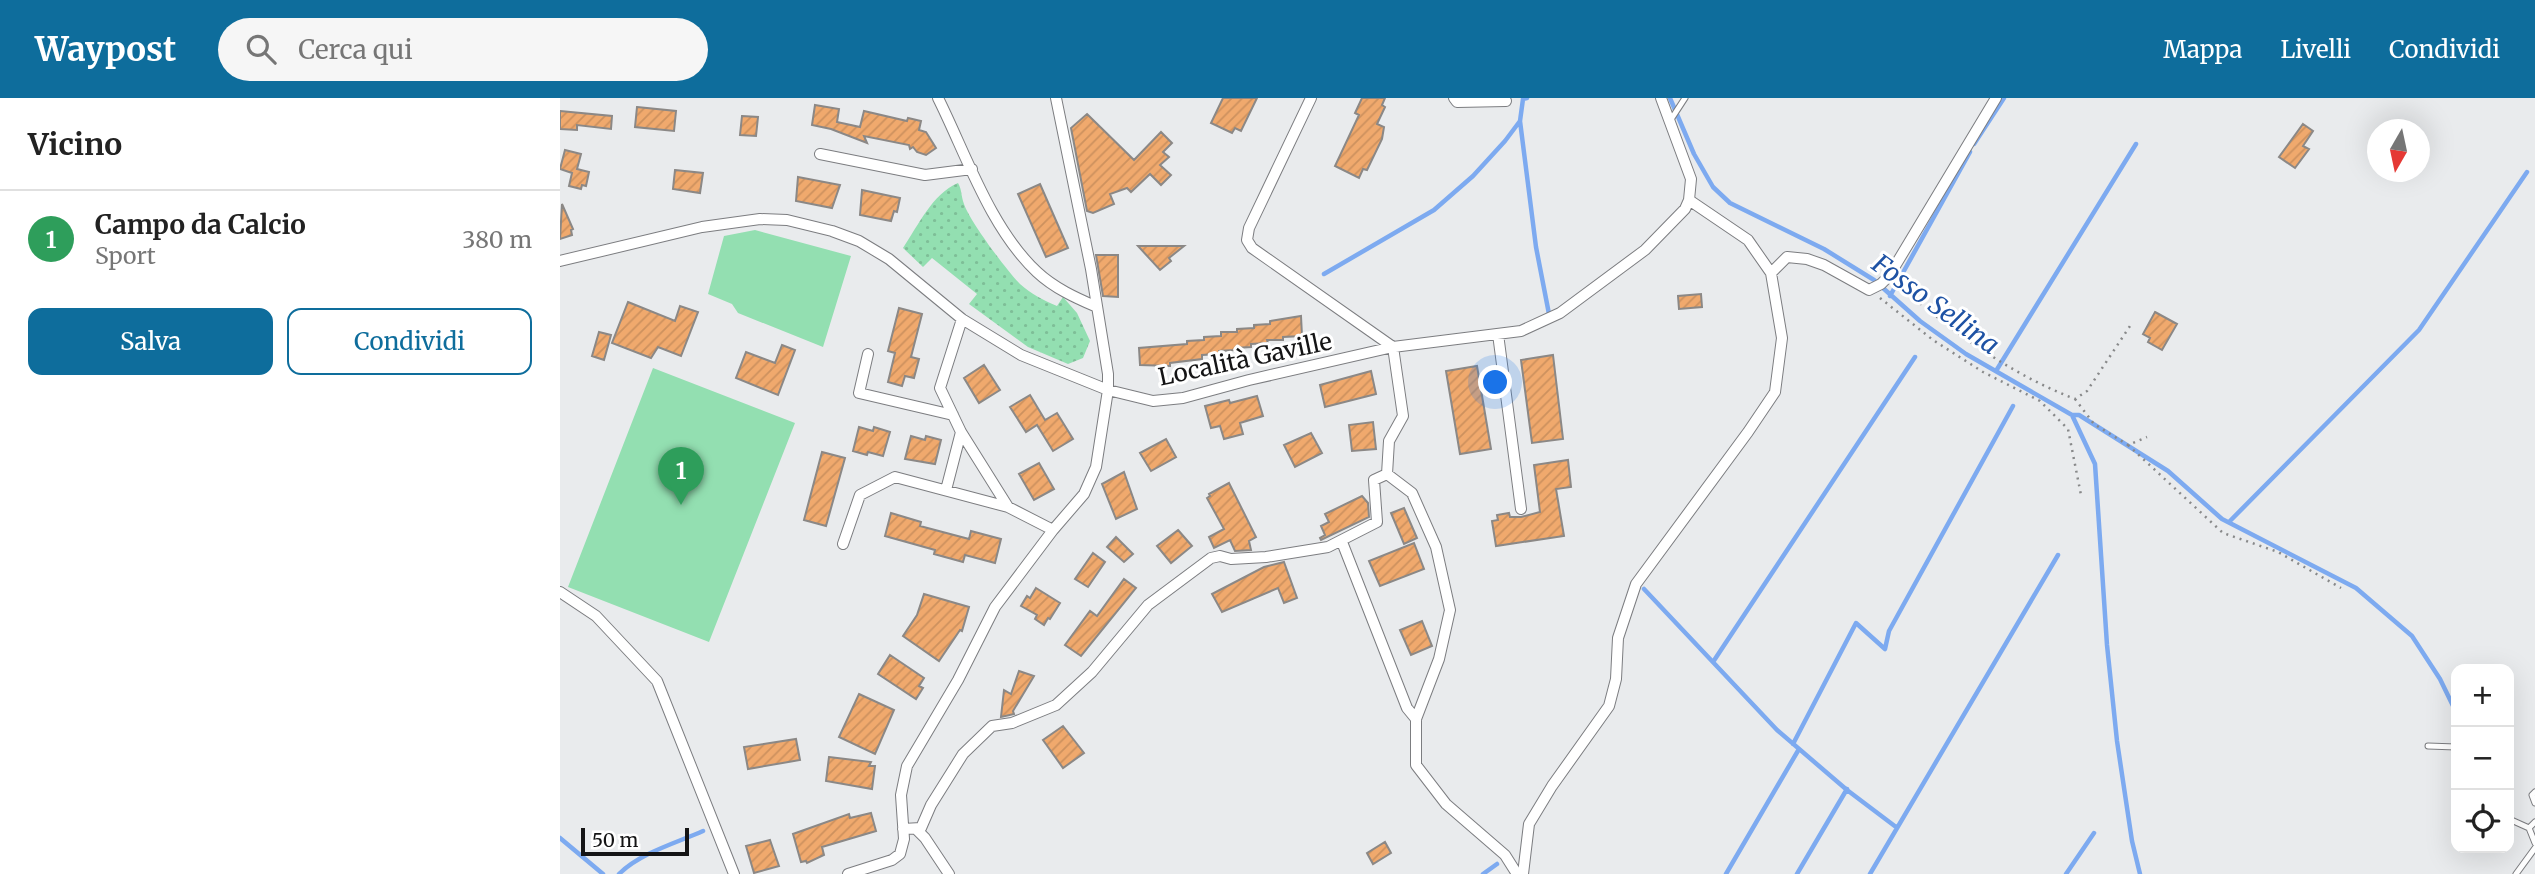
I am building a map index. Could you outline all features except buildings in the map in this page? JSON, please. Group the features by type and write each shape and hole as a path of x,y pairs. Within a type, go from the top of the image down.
{"street":[{"path":"938,98 1010,242 1037,272 1070,295 1097,307"},
{"path":"848,874 892,860 900,854 904,839 901,795 907,766 958,680 995,607 1084,494 1096,467 1108,374 1055,98"},
{"name":"Località Gaville","path":"1311,98 1249,228 1247,240 1252,248 1393,347"},
{"path":"1454,98 1457,102 1506,102"},
{"path":"1522,874 1529,824 1552,786 1609,706 1616,679 1618,638 1636,584 1775,392 1782,338 1771,273 1748,240 1689,200 1691,179 1661,98"},
{"path":"1771,273 1787,257 1807,259 1869,290 1881,284 1889,276 1905,245 1996,98"},
{"path":"820,155 925,175 972,169"},
{"name":"Località Gaville","path":"560,261 702,227 760,219 787,220 859,241 889,259 962,319 1021,355 1108,390 1153,401 1183,398 1393,347 1521,331 1560,313 1645,250 1685,209 1689,200"},
{"path":"962,319 940,388 961,432 1008,507"},
{"path":"1498,334 1521,509"},
{"path":"1387,474 1389,441 1403,416 1393,347"},
{"path":"868,354 859,393 953,415"},
{"path":"946,491 961,432"},
{"path":"903,829 921,828 931,804 963,754 992,726 1012,723 1056,705 1092,673 1148,605 1211,558 1266,558 1342,542 1377,522 1374,480 1387,474"},
{"path":"1387,474 1412,494 1436,547 1450,610 1438,659 1416,719 1416,765 1446,804 1505,855 1517,874"},
{"path":"843,544 860,495 895,477 1008,507 1053,530"},
{"path":"1342,542 1407,708 1416,719"},
{"path":"560,592 596,616 657,681 734,874"},
{"path":"916,829 949,874"}],"lane":[{"path":"1670,121 1685,98"},
{"path":"2428,746 2451,747"},
{"path":"2535,792 2532,795 2535,803"},
{"path":"2514,821 2529,828 2535,845 2516,874"},
{"path":"2529,828 2535,822"}],"path":[{"path":"1889,276 1928,312 1975,346 2059,393 2075,399 2094,424 2129,445 2223,533 2278,552 2341,588"},
{"path":"1869,290 1943,346 1983,372 2040,401 2068,429 2081,495"},
{"path":"2075,399 2087,391 2132,323"},
{"path":"2129,445 2147,437"}],"green space":[{"path":"958,183 964,204 973,221 1020,284 1057,306 1063,297 1077,313 1090,341 1083,358 1068,364 1028,347 969,304 977,294 932,258 923,267 903,248 933,203"},
{"path":"755,230 851,256 823,347 738,313 732,304 708,294 724,236"},
{"path":"653,368 795,423 709,642 568,587"}],"waterway":[{"path":"1527,98 1523,99 1520,121 1536,247 1549,314"},
{"name":"Fosso Sellina","path":"1670,98 1694,154 1713,187 1730,203 1824,249 1874,280 1920,321 1966,354 2072,415 2095,464 2107,645 2117,741 2132,841 2140,874"},
{"path":"1974,144 2004,98"},
{"path":"1324,274 1434,210 1473,176 1520,121"},
{"path":"1996,371 2136,144"},
{"path":"1890,296 1970,152"},
{"path":"2229,522 2419,330 2527,172"},
{"path":"1713,662 1915,357"},
{"path":"1793,744 1856,623 1885,649 1889,631 2013,406"},
{"path":"2072,415 2079,415 2168,471 2222,519 2356,588 2412,636 2440,679 2451,702"},
{"path":"1870,874 2058,555"},
{"path":"1644,589 1777,730 1847,790 1896,827"},
{"path":"1726,874 1799,749"},
{"path":"1797,874 1847,789"},
{"path":"619,874 648,854 703,831"},
{"path":"2066,874 2094,833"},
{"path":"560,838 603,874"},
{"path":"1483,874 1497,864"}],"place":[{"name":"Campo da Calcio","path":"681,505"}]}
